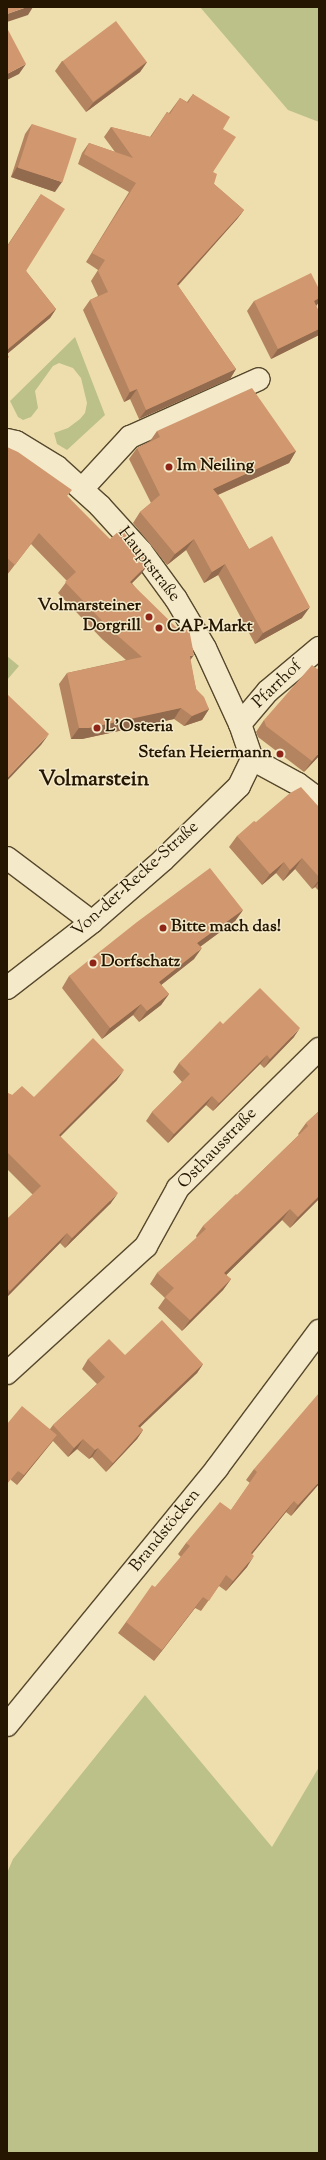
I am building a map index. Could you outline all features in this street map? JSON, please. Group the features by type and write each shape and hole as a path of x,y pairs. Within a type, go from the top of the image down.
{"street":[{"path":"82,489 130,437 259,380"},
{"name":"Hauptstraße","path":"7,440 16,442 57,467 82,489 142,551 176,599 205,648 240,724 252,759"},
{"name":"Pfarrhof","path":"240,724 268,691 319,648"},
{"path":"252,759 309,785 319,800"},
{"name":"Von-der-Recke-Straße","path":"7,988 92,922 163,860 239,786 252,759"},
{"path":"7,858 92,922"},
{"name":"Osthausstraße","path":"7,1373 146,1246 178,1188 319,1049"},
{"name":"Brandstöcken","path":"7,1724 217,1468 319,1332"}],"green space":[{"path":"200,7 319,7 319,122 288,110"},
{"path":"75,337 105,415 67,450 57,444 54,433 68,428 80,419 85,413 87,403 81,378 73,368 59,363 53,366 35,391 38,408 31,417 23,420 18,417 10,401"},
{"path":"7,656 19,666 7,680"},
{"path":"145,1695 272,1847 319,1767 319,2153 7,2153 7,1873 13,1859"}],"building":[{"path":"7,7 27,7 7,14"},
{"path":"116,21 147,62 93,102 62,61"},
{"path":"7,28 26,64 7,74"},
{"path":"193,94 230,117 223,129 236,137 213,172 217,174 214,184 244,210 177,284 236,369 146,410 137,389 130,392 90,300 108,292 98,271 105,260 92,253 136,183 84,154 89,143 133,158 111,127 151,137 167,112 170,114 180,98 188,103"},
{"path":"32,124 77,139 62,182 18,168"},
{"path":"41,194 65,209 26,271 56,309 7,350 7,247"},
{"path":"311,273 319,289 319,298 314,301 319,312 319,329 278,349 254,301"},
{"path":"252,388 296,451 213,489 222,500 249,549 272,536 310,607 263,633 225,564 212,572 194,539 175,554 140,512 160,495 137,448 160,437 157,431"},
{"path":"7,447 18,452 72,490 67,496 110,539 121,529 139,548 149,563 130,582 180,631 189,629 194,655 190,656 196,689 204,697 209,709 192,716 181,708 89,728 79,728 67,673 142,657 109,628 65,582 76,572 39,533 15,565 7,558"},
{"path":"312,665 317,669 319,668 319,753 312,761 266,726 264,720"},
{"path":"7,694 49,734 7,778"},
{"path":"301,787 319,807 319,877 302,858 290,870 284,862 270,874 237,836 290,793"},
{"path":"210,868 243,910 197,943 202,948 159,982 169,994 147,1011 141,1004 110,1028 69,976 137,922"},
{"path":"260,988 300,1028 270,1059 267,1055 219,1103 212,1096 174,1134 152,1112 190,1074 179,1063 220,1021 223,1024"},
{"path":"93,1038 124,1070 59,1135 118,1193 72,1238 67,1233 10,1291 7,1288 7,1219 41,1186 7,1152 7,1093 12,1095 22,1086 34,1097"},
{"path":"319,1111 319,1196 298,1217 290,1209 224,1273 231,1279 190,1320 165,1297 174,1288 157,1273 206,1229 203,1226 308,1126 306,1123"},
{"path":"162,1320 203,1364 138,1426 143,1430 113,1463 98,1448 95,1450 83,1439 74,1448 53,1425 105,1377 88,1359 109,1339 125,1355"},
{"path":"319,1393 319,1482 298,1505 294,1501 251,1553 254,1556 233,1581 226,1575 209,1601 203,1597 162,1650 126,1622 152,1585 155,1587 190,1546 186,1543 220,1502 231,1510 257,1472 254,1469"},
{"path":"22,1406 57,1435 24,1475 18,1471 7,1484 7,1424"}],"place":[{"name":"Im Neiling","path":"169,467"},
{"name":"Volmarsteiner Dorgrill","path":"149,617"},
{"name":"CAP-Markt","path":"159,628"},
{"name":"L'Osteria","path":"97,728"},
{"name":"Stefan Heiermann","path":"280,754"},
{"name":"Bitte mach das!","path":"163,928"},
{"name":"Dorfschatz","path":"93,963"}],"district":[{"name":"Volmarstein","path":"94,780"}]}
